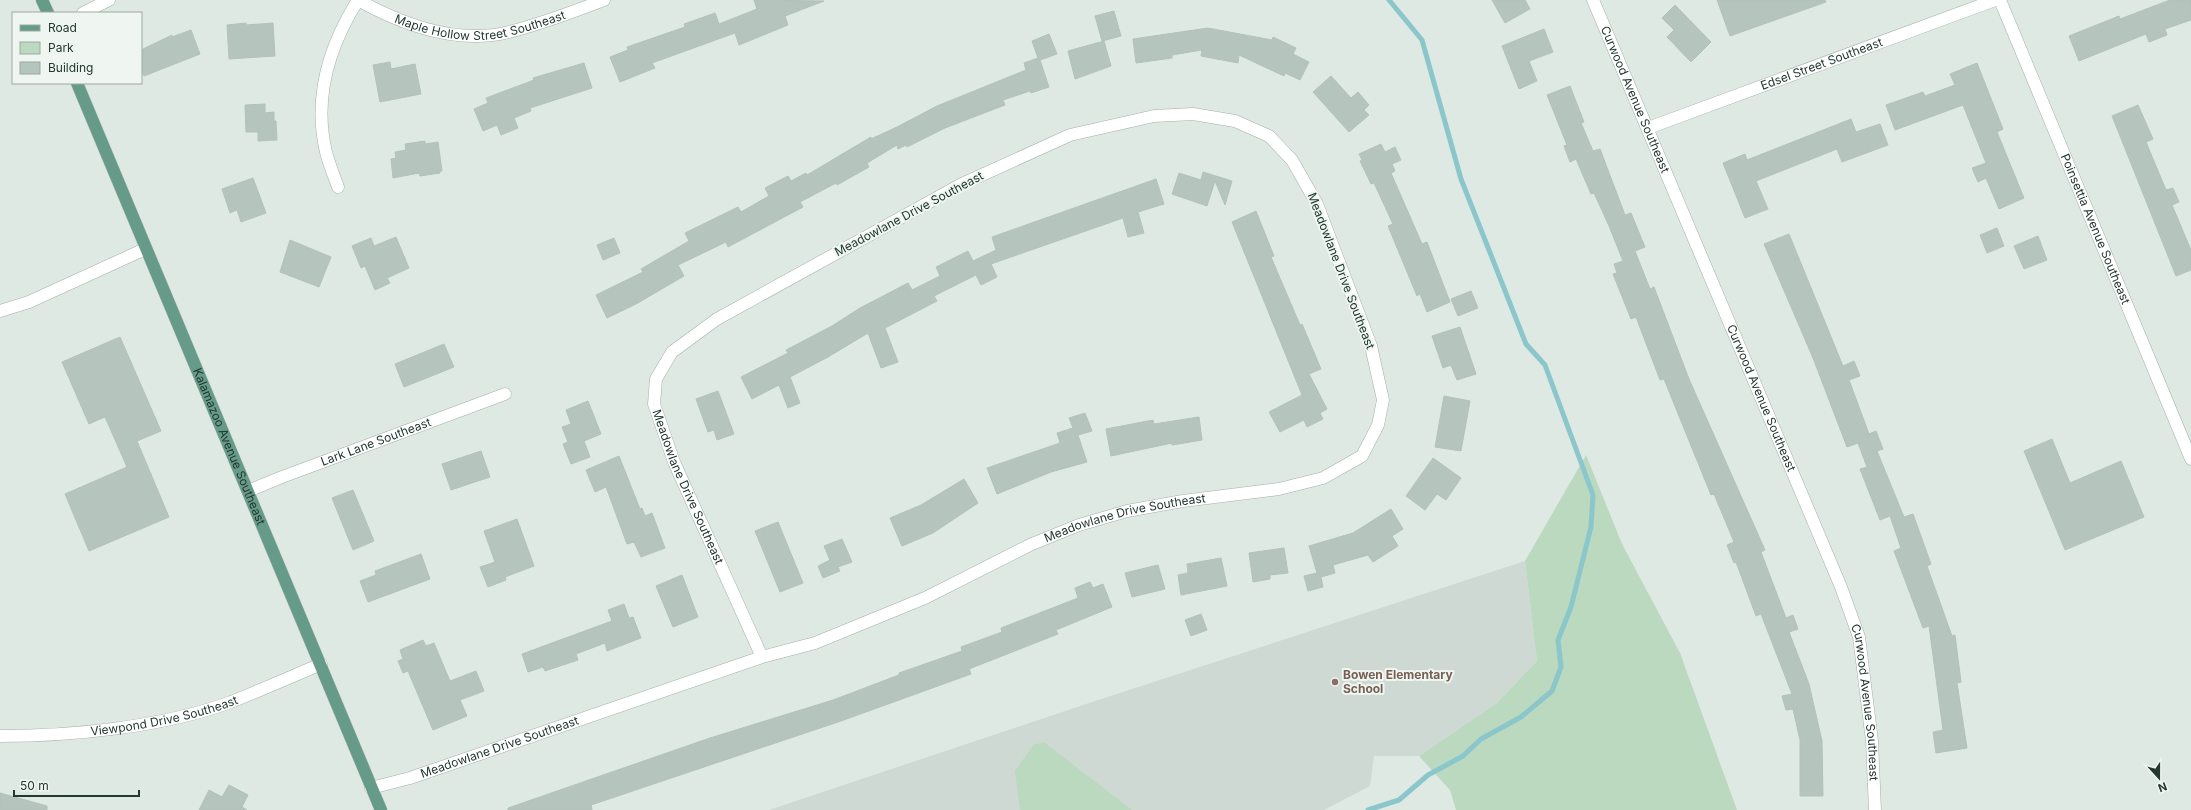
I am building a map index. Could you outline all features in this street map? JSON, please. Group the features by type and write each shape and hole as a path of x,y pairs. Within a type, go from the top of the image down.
{"main road":[{"path":"42,0 48,12"},
{"name":"Kalamazoo Avenue Southeast","path":"77,84 145,249 321,664 381,810"}],"street":[{"path":"85,12 109,0"},
{"path":"338,187 326,153 323,129 323,90 332,50 347,18 358,0"},
{"name":"Maple Hollow Street Southeast","path":"358,0 377,11 422,28 464,36 508,32 604,0"},
{"name":"Curwood Avenue Southeast","path":"1593,0 1841,587 1859,637 1872,741 1875,810"},
{"name":"Edsel Street Southeast","path":"1648,128 1995,0"},
{"name":"Poinsettia Avenue Southeast","path":"2000,0 2191,459"},
{"name":"Meadowlane Drive Southeast","path":"371,788 410,778 762,657 815,643 918,601 1032,544 1079,525 1127,511 1183,501 1280,489 1323,478 1362,456 1378,424 1383,400 1371,346 1317,204 1292,160 1269,136 1235,121 1193,114 1154,116 1070,136 962,184 717,319 672,352 656,379 654,404 674,462 762,657"},
{"path":"0,311 29,302 145,249"},
{"name":"Lark Lane Southeast","path":"248,491 506,394"},
{"name":"Viewpond Drive Southeast","path":"0,736 44,736 175,718 230,702 321,664"}],"shaded area":[{"name":"Bowen Elementary School","path":"1525,561 1537,661 1497,703 1419,756 1374,756 1370,786 1324,810 769,810 1086,704"}],"green space":[{"path":"1586,455 1622,544 1680,653 1737,810 1456,810 1450,790 1419,756 1497,703 1537,661 1525,561"},
{"path":"1045,743 1132,810 1020,810 1015,771 1034,744"}],"building":[{"path":"754,0 824,1 785,16 788,25 739,45 735,33 652,63 655,68 620,82 610,57 628,50 627,47 685,27 684,24 715,13 719,24 757,9"},
{"path":"1492,0 1525,0 1530,9 1505,23"},
{"path":"1717,0 1825,0 1826,2 1730,36"},
{"path":"2170,0 2191,0 2191,20 2165,29 2167,35 2149,42 2146,34 2079,61 2069,36 2119,16 2120,19"},
{"path":"1675,5 1711,42 1691,62 1667,37 1674,30 1662,18"},
{"path":"1114,11 1121,36 1102,41 1095,16"},
{"path":"246,23 246,25 273,23 275,56 229,59 227,25"},
{"path":"1208,28 1272,40 1273,37 1296,48 1293,54 1309,62 1300,80 1285,73 1284,76 1239,55 1238,63 1201,56 1202,50 1172,55 1172,58 1136,63 1133,39"},
{"path":"1544,29 1553,52 1529,61 1537,81 1519,89 1502,46"},
{"path":"191,30 200,54 144,76 142,71 142,50 172,35 172,37"},
{"path":"1049,34 1057,54 1040,60 1049,87 1031,93 1030,91 1003,100 1005,105 945,128 907,147 906,145 898,149 897,145 867,163 869,167 837,185 836,183 800,202 803,207 728,247 726,242 678,265 684,276 636,304 607,318 596,295 643,272 641,269 689,241 685,233 738,207 741,212 769,196 765,188 788,176 791,181 806,173 807,175 871,137 871,139 897,127 937,106 1026,70 1024,63 1038,58 1032,41"},
{"path":"1104,41 1111,66 1075,79 1068,51"},
{"path":"390,62 391,69 415,64 421,94 380,102 373,65"},
{"path":"584,63 592,88 530,108 531,111 514,118 518,128 501,135 497,125 483,131 474,109 488,103 486,98 534,80 533,78"},
{"path":"1977,63 2003,129 1997,132 2024,198 1999,209 1986,178 1978,182 1972,168 1986,163 1963,105 1895,130 1886,105 1923,92 1925,96 1955,85 1950,74"},
{"path":"1331,76 1351,98 1358,92 1369,105 1364,110 1369,115 1349,132 1313,92"},
{"path":"1570,86 1584,122 1581,123 1593,151 1600,149 1625,215 1631,213 1645,247 1635,251 1650,289 1654,287 1689,379 1765,550 1761,552 1786,618 1793,615 1798,629 1789,632 1809,684 1822,741 1823,796 1800,796 1800,740 1793,709 1786,710 1782,696 1792,694 1761,614 1756,616 1736,562 1734,563 1727,545 1734,542 1714,494 1711,495 1664,379 1660,380 1636,317 1631,319 1613,274 1617,273 1614,264 1623,261 1609,226 1594,193 1591,194 1576,159 1570,162 1564,146 1567,145 1547,95"},
{"path":"265,104 265,113 274,112 277,140 258,141 258,132 246,132 245,105"},
{"path":"2138,105 2153,139 2146,142 2166,190 2173,188 2179,202 2172,205 2191,250 2191,270 2176,276 2112,116"},
{"path":"1851,119 1856,132 1880,124 1888,145 1842,162 1837,149 1756,181 1768,209 1745,218 1723,163 1745,154 1747,160"},
{"path":"425,141 425,144 438,142 442,171 440,171 440,173 420,176 419,173 393,178 391,159 396,158 395,152 406,150 405,144"},
{"path":"1381,144 1385,152 1395,147 1401,160 1392,164 1395,171 1391,173 1422,244 1427,242 1450,302 1427,312 1420,294 1417,296 1388,226 1393,224 1374,183 1371,184 1360,161 1362,160 1359,154"},
{"path":"1203,172 1232,181 1225,205 1215,181 1207,206 1172,194 1179,173 1201,180"},
{"path":"253,178 266,213 241,222 237,210 230,213 222,189"},
{"path":"1156,179 1164,204 1138,212 1144,233 1128,237 1123,218 991,264 997,277 981,285 976,275 934,296 937,301 885,328 898,362 881,368 868,333 828,357 790,377 800,403 788,408 779,385 752,399 741,377 788,353 786,350 832,326 860,308 908,283 912,290 940,276 936,267 968,251 973,261 996,250 992,237"},
{"path":"1256,211 1274,256 1271,257 1300,325 1302,324 1321,369 1309,374 1327,409 1320,413 1323,419 1307,427 1304,420 1280,432 1269,412 1302,395 1232,222"},
{"path":"1997,228 2004,246 1987,253 1980,235"},
{"path":"1789,234 1843,366 1854,361 1860,376 1849,380 1869,434 1876,431 1883,449 1877,451 1904,517 1913,514 1931,564 1927,566 1952,636 1955,635 1961,682 1957,683 1967,748 1936,753 1933,732 1943,730 1929,626 1923,628 1894,551 1901,548 1890,516 1880,520 1860,469 1867,467 1858,443 1847,447 1813,358 1764,244"},
{"path":"2038,236 2047,260 2024,269 2014,246"},
{"path":"396,237 409,268 387,278 390,283 375,290 365,266 361,268 352,246 371,238 374,246"},
{"path":"614,238 620,253 603,260 597,245"},
{"path":"290,240 331,257 319,287 280,272"},
{"path":"1471,291 1478,308 1458,316 1451,299"},
{"path":"1460,327 1476,374 1457,380 1451,365 1443,368 1432,336"},
{"path":"120,337 161,431 137,441 169,517 89,551 65,494 127,467 105,417 89,424 62,362"},
{"path":"444,344 454,367 404,387 395,364"},
{"path":"718,391 734,434 717,440 714,430 708,432 696,399"},
{"path":"1444,396 1470,401 1461,451 1435,447"},
{"path":"588,401 601,434 584,441 590,457 571,464 563,444 568,442 562,427 571,424 566,410"},
{"path":"1085,413 1092,431 1078,435 1087,462 1051,472 997,494 987,468 1060,443 1057,433 1073,428 1069,418"},
{"path":"1199,417 1202,440 1172,445 1172,443 1111,456 1106,429 1153,420 1154,424"},
{"path":"2052,439 2070,483 2121,461 2144,517 2065,550 2024,451"},
{"path":"481,451 490,477 451,490 442,464"},
{"path":"619,456 640,509 642,508 645,516 652,513 665,548 641,557 634,542 627,544 606,487 595,492 586,470"},
{"path":"1433,458 1461,478 1446,500 1437,494 1425,510 1406,496"},
{"path":"964,479 978,503 933,533 902,546 890,518 921,505"},
{"path":"353,490 374,541 353,550 332,498"},
{"path":"1391,509 1403,529 1392,536 1398,546 1373,562 1368,555 1333,565 1335,573 1321,577 1323,587 1308,591 1304,576 1317,573 1309,546 1353,533"},
{"path":"517,519 534,566 505,577 506,580 488,587 480,567 495,562 484,531"},
{"path":"778,522 803,583 780,592 755,531"},
{"path":"842,539 852,562 838,567 840,571 823,578 818,566 830,560 824,546"},
{"path":"1284,548 1288,573 1270,575 1270,579 1253,582 1249,553"},
{"path":"421,554 430,579 368,602 360,581 376,575 375,571"},
{"path":"1221,558 1227,586 1181,595 1178,575 1188,573 1187,564"},
{"path":"1158,565 1165,589 1132,597 1125,573"},
{"path":"682,575 698,617 673,627 656,586"},
{"path":"1090,582 1093,588 1103,584 1112,607 1056,630 1058,634 969,669 971,674 841,721 591,805 592,810 508,810 508,808 710,738 833,700 899,675 899,673 962,651 961,647 1002,632 1001,628 1078,598 1075,588"},
{"path":"624,604 629,618 633,617 641,638 607,651 605,643 576,654 578,660 545,671 543,667 528,672 522,654 612,621 608,610"},
{"path":"1201,614 1207,630 1191,636 1185,620"},
{"path":"423,640 426,646 434,643 450,681 476,671 484,691 460,700 467,716 433,730 408,671 403,673 398,661 403,659 400,650"},
{"path":"229,785 248,795 242,807 247,810 199,810 209,790 222,797"},
{"path":"0,793 47,806 47,810 0,810"}],"waterway":[{"path":"1368,810 1399,800 1428,775 1463,756 1481,739 1521,717 1552,691 1561,667 1558,640 1571,607 1591,527 1593,495 1545,365 1526,344 1461,179 1422,40 1389,0"}],"place":[{"name":"Bowen Elementary School","path":"1335,682"}]}
